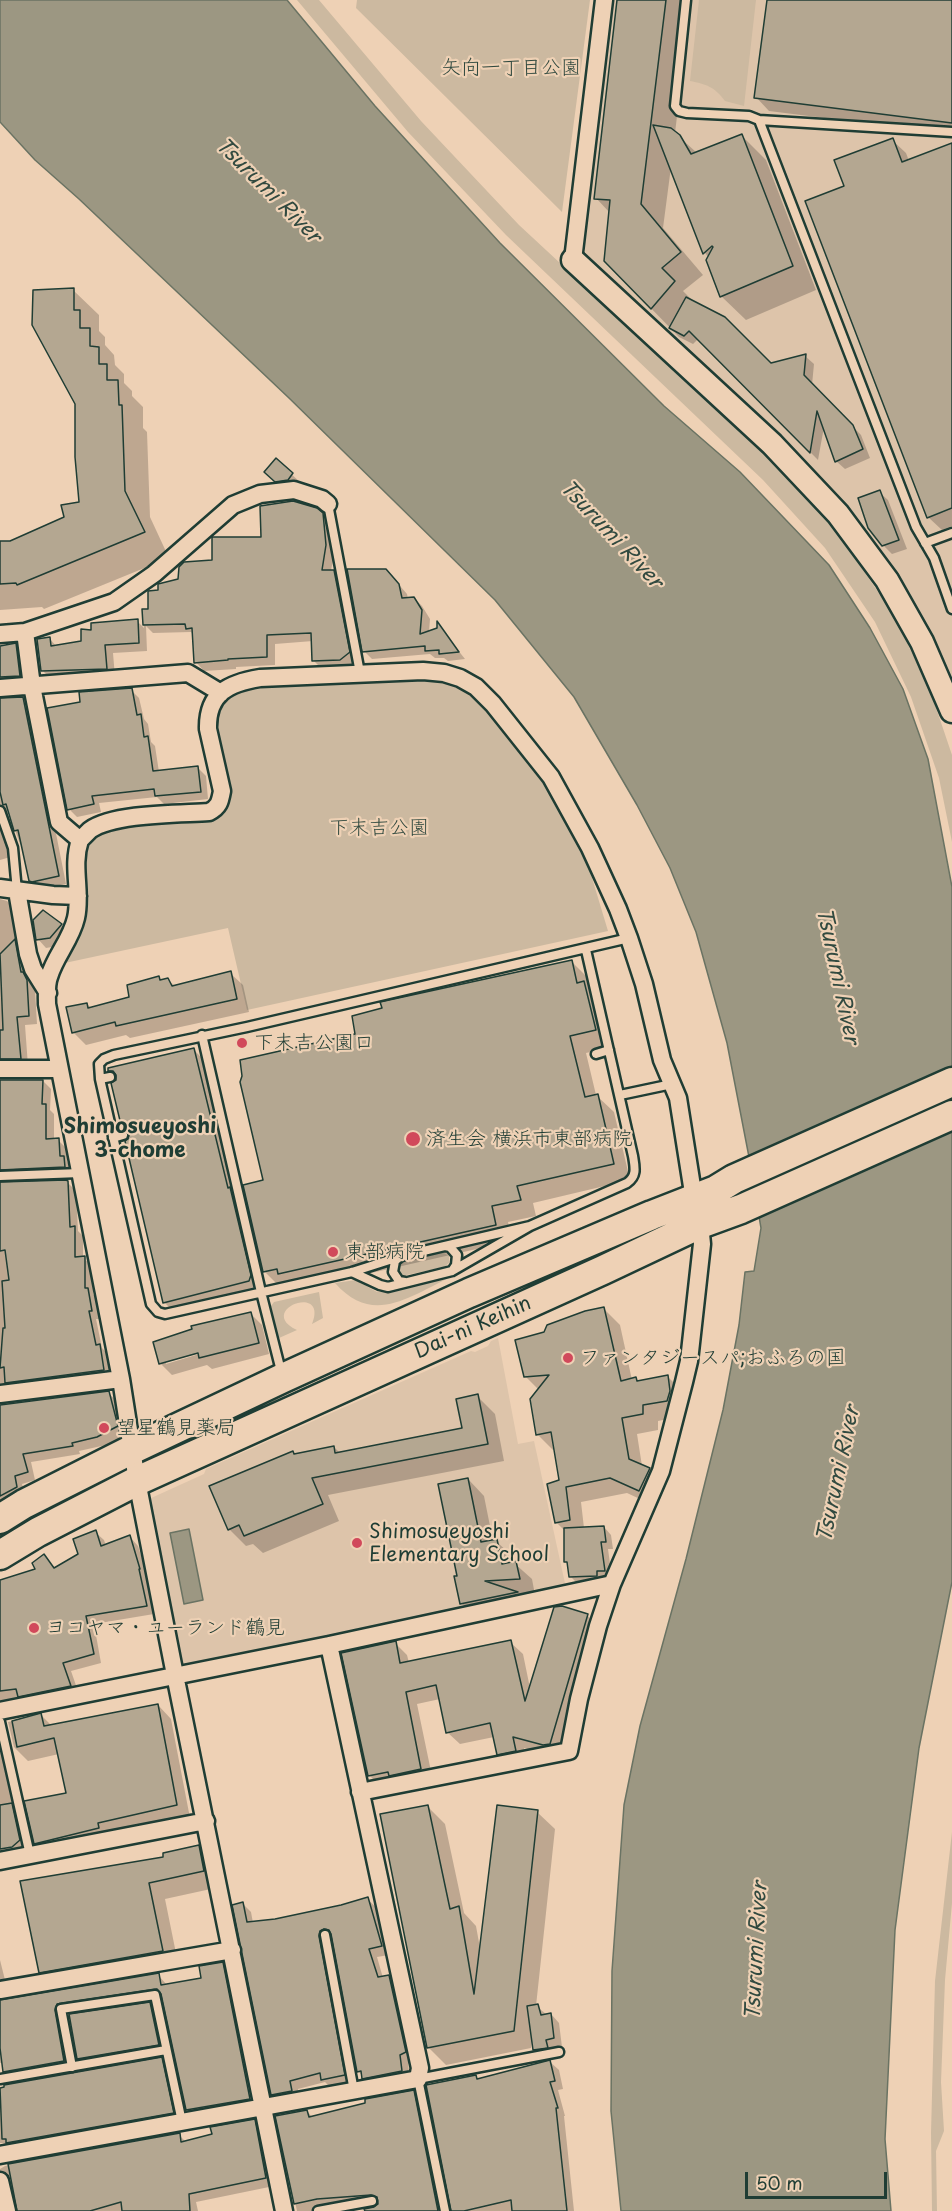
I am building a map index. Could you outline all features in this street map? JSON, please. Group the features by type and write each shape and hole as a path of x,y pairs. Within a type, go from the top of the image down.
{"highway":[{"name":"Dai-ni Keihin","path":"0,1555 38,1532 137,1481 603,1270 697,1212 716,1190 734,1179 952,1082"},
{"name":"Dai-ni Keihin","path":"0,1520 24,1504 133,1449 469,1293 697,1212 750,1205 952,1114"}],"street":[{"path":"604,0 573,260 772,444 838,514 887,580 922,642 952,711"},
{"path":"0,634 25,632 114,602 154,574 233,505 260,494 294,490 322,499 328,504"},
{"path":"25,632 32,686 59,822 80,840"},
{"path":"284,2211 137,1481 121,1379 47,1004 48,977 73,927 78,896 75,865 80,840 90,830 127,818 209,812 216,808 222,791 208,720 216,698 221,693 238,681 260,678 423,671 444,673 460,678 476,687 493,704 550,777 590,848 629,938 644,984 662,1060 678,1098 702,1244 689,1361 661,1471 612,1584 598,1626 579,1699 569,1751 360,1792"},
{"path":"0,688 188,674 221,693"},
{"path":"0,888 78,896"},
{"path":"17,891 28,954 33,969 48,993"},
{"path":"0,1069 59,1069"},
{"path":"0,1394 121,1379"},
{"path":"0,1711 329,1646 612,1584"},
{"path":"0,2155 418,2079 420,2068 329,1646"},
{"path":"0,1861 206,1821"},
{"path":"0,1990 232,1950"},
{"path":"0,2181 7,2211"}],"lane":[{"path":"686,0 675,106 679,111 749,116 759,120 952,132"},
{"path":"759,120 911,516 934,558 952,609"},
{"path":"328,504 360,674"},
{"path":"925,543 952,533"},
{"path":"0,811 13,848 17,891"},
{"path":"530,1226 402,1256 352,1272 165,1314 154,1308 152,1304 113,1138 100,1079 99,1064 104,1059 202,1035 247,1027 586,950 629,938"},
{"path":"352,1272 388,1287 452,1271 530,1226 627,1184 633,1178 635,1170 633,1156 586,950"},
{"path":"202,1035 283,1378"},
{"path":"596,1054 609,1050"},
{"path":"100,1079 110,1077"},
{"path":"620,1095 672,1084"},
{"path":"113,1138 123,1135"},
{"path":"0,1176 80,1173"},
{"path":"444,1246 450,1247 457,1255 456,1265 452,1271"},
{"path":"402,1256 395,1261 393,1272 399,1281 405,1282"},
{"path":"0,1722 30,1855"},
{"path":"325,1935 354,2091"},
{"path":"72,2067 61,2009 155,1995 182,2123"},
{"path":"0,2079 166,2050"},
{"path":"445,2211 418,2079 559,2052"},
{"path":"318,2211 372,2201"}],"shaded area":[{"path":"612,0 952,0 952,689 917,616 589,262 585,251 585,238"},
{"name":"Shimosueyoshi Elementary School","path":"498,1338 518,1444 534,1441 566,1588 188,1667 180,1662 149,1499 204,1474 206,1469 471,1351 475,1352"}],"green space":[{"path":"297,0 319,0 421,121 519,225 780,467 840,536 893,614 930,690 952,755 952,842 939,778 911,697 875,622 825,548 763,480 506,235 408,132"},
{"name":"矢向一丁目公園","path":"357,0 590,0 562,212 356,8"},
{"path":"699,0 756,0 744,106 725,101 718,92 710,87 690,81"},
{"name":"下末吉公園","path":"444,678 473,691 544,782 583,848 608,931 247,1010 228,928 60,964 84,853 95,835 107,829 221,813 229,802 231,789 215,728 219,708 240,686"},
{"path":"442,1252 449,1256 449,1263 444,1267 402,1276 398,1267 402,1259"},
{"path":"451,1277 405,1299 391,1304 377,1305 363,1303 349,1296 335,1283 356,1280 377,1292 392,1291"},
{"path":"319,1292 323,1318 312,1324 315,1311 311,1304 304,1302 295,1304 288,1308 284,1315 286,1322 297,1330 279,1338 271,1306 274,1302"},
{"path":"952,1832 952,1903 945,1980 941,2082 944,2131 936,2151 937,2211 932,2211 931,2133 935,1981"}],"water":[{"name":"Tsurumi River","path":"0,0 287,0 375,106 500,243 664,406 740,472 829,565 870,628 903,689 928,759 952,887 952,1582 919,1748 895,1930 885,2139 891,2211 621,2211 611,2111 612,1971 624,1805 640,1726 686,1559 723,1410 739,1325 745,1272 754,1271 761,1228 727,1043 696,932 670,868 637,805 574,697 495,600 289,398 35,160 0,122"},
{"path":"189,1529 203,1600 184,1604 170,1533"}],"building":[{"path":"617,0 666,0 641,204 681,252 662,268 675,281 651,309 604,261 610,200 594,199"},
{"path":"767,0 952,0 952,123 754,98"},
{"path":"653,125 671,128 680,135 691,154 742,134 793,266 720,297 706,260 713,247 703,254"},
{"path":"893,138 902,162 952,143 952,508 927,518 805,201 844,186 834,160"},
{"path":"74,288 74,310 80,310 80,328 90,328 90,346 99,347 99,364 107,364 107,380 118,380 119,405 122,405 125,491 145,532 17,585 16,583 0,584 0,541 10,541 64,517 61,505 79,502 75,457 75,404 32,325 33,290"},
{"path":"686,297 725,317 771,363 806,354 804,375 853,425 863,449 835,462 817,411 810,453 689,331 684,336 669,328"},
{"path":"276,458 293,473 288,480 275,482 264,472"},
{"path":"880,490 899,540 882,546 868,528 858,498"},
{"path":"293,501 317,508 323,513 326,545 322,570 334,570 350,652 340,660 312,661 311,633 267,635 267,657 194,663 192,628 186,629 185,624 143,625 142,609 148,609 148,591 158,590 158,584 178,579 179,567 184,562 212,560 212,537 261,537 260,506"},
{"path":"347,569 386,569 399,584 402,598 414,597 422,610 420,634 437,628 437,621 459,652 439,654 439,650 425,651 425,646 362,652"},
{"path":"138,619 139,643 105,645 107,669 41,671 37,639 50,637 51,646 81,641 81,629 91,630 91,623"},
{"path":"16,643 20,676 0,677 0,646"},
{"path":"132,688 137,715 141,714 144,737 148,736 153,771 198,766 201,792 155,796 154,789 92,796 94,804 67,810 47,708 80,702 79,692"},
{"path":"23,697 59,876 32,882 29,881 18,830 14,831 0,792 0,698"},
{"path":"43,910 62,924 50,938 36,940 33,920"},
{"path":"15,939 21,972 27,980 29,1016 17,1017 21,1059 0,1059 0,1030 3,1030 0,954"},
{"path":"572,960 577,983 584,981 596,1030 570,1036 585,1097 598,1094 614,1164 517,1186 521,1200 492,1206 496,1225 278,1274 277,1269 263,1272 243,1185 263,1180 240,1082 242,1076 240,1060 355,1034 352,1016 382,1008 380,1002"},
{"path":"231,971 237,999 116,1026 115,1022 72,1033 66,1007 87,1003 88,1008 129,997 127,985 159,976 160,980 168,978 172,986"},
{"path":"194,1048 251,1275 249,1281 163,1303 125,1141 129,1134 127,1130 122,1129 111,1083 116,1080 116,1075 113,1071 108,1071 108,1068"},
{"path":"0,1080 43,1080 42,1104 46,1104 46,1139 59,1138 60,1156 64,1156 65,1167 0,1170"},
{"path":"68,1181 70,1227 75,1226 75,1257 85,1256 85,1288 88,1288 92,1311 89,1311 96,1345 100,1344 104,1370 5,1383 4,1367 0,1368 3,1328 5,1328 2,1281 9,1280 5,1250 0,1251 0,1182"},
{"name":"ファンタジースパ;おふろの国","path":"604,1307 621,1381 636,1377 637,1381 668,1375 670,1391 667,1401 643,1405 643,1414 622,1418 629,1459 650,1468 639,1491 610,1478 566,1487 570,1520 555,1523 547,1484 559,1480 551,1432 536,1435 530,1399 549,1375 524,1377 515,1340 544,1332 547,1325 585,1311"},
{"path":"251,1312 259,1343 199,1358 198,1353 159,1364 153,1342 192,1329 191,1326"},
{"path":"109,1391 118,1426 97,1437 72,1443 73,1446 23,1454 28,1472 15,1476 17,1487 0,1496 0,1405"},
{"path":"478,1394 488,1444 312,1478 323,1504 244,1536 239,1525 228,1530 209,1486 293,1451 294,1454 334,1446 335,1453 462,1428 456,1399"},
{"path":"468,1478 481,1542 497,1539 502,1564 516,1561 520,1579 485,1581 518,1592 460,1604 454,1576 457,1576 438,1484"},
{"path":"604,1526 606,1542 601,1542 605,1571 597,1571 597,1576 569,1577 567,1562 564,1562 564,1528"},
{"path":"96,1530 101,1546 130,1535 140,1569 147,1606 86,1616 94,1654 63,1663 71,1686 18,1697 16,1689 0,1691 0,1580 35,1569 32,1563 44,1554 54,1568 78,1554 73,1539"},
{"path":"562,1606 588,1614 550,1744 543,1745 513,1737 516,1751 497,1755 490,1723 446,1733 436,1685 406,1692 421,1769 389,1776 388,1772 368,1776 341,1653 396,1641 400,1663 511,1640 525,1701 554,1607"},
{"path":"158,1704 177,1805 98,1823 99,1828 34,1844 24,1801 66,1793 54,1738 17,1747 12,1721 41,1713 44,1726"},
{"path":"12,1803 20,1840 12,1847 0,1849 0,1805"},
{"path":"428,1805 450,1909 459,1906 474,1994 497,1805 538,1810 514,2031 427,2048 380,1814"},
{"path":"199,1845 204,1871 149,1883 163,1951 39,1973 20,1881 163,1857 163,1853"},
{"path":"368,1897 382,1946 369,1949 378,1977 389,1975 406,2052 400,2055 402,2071 362,2079 361,2071 357,2072 331,1934 329,1930 324,1929 320,1931 319,1936 345,2075 321,2080 320,2073 290,2081 292,2091 271,2095 232,1905 243,1902 247,1922 275,1919"},
{"path":"223,1962 250,2099 186,2110 161,1994 157,1989 57,2004 55,2010 64,2061 3,2072 0,2048 0,2000 159,1973 161,1985 201,1978 199,1966"},
{"path":"150,2002 159,2045 77,2059 69,2014"},
{"path":"538,2004 541,2015 551,2013 554,2038 546,2040 548,2048 533,2050 527,2006"},
{"path":"162,2057 174,2113 6,2143 6,2139 2,2139 0,2088 4,2085"},
{"path":"550,2060 555,2081 550,2082 558,2108 556,2108 567,2211 512,2211 511,2200 464,2211 451,2211 426,2085 476,2075 477,2079"},
{"path":"414,2090 438,2211 365,2211 364,2209 378,2204 377,2197 371,2195 317,2199 294,2204 275,2116 307,2110 309,2117 365,2103 365,2099"},
{"path":"255,2119 266,2178 189,2194 190,2211 122,2211 121,2202 90,2211 17,2211 8,2164 180,2133 181,2142 212,2134 210,2127"}],"place":[{"name":"下末吉公園口","path":"242,1043"},
{"name":"済生会 横浜市東部病院","path":"413,1139"},
{"name":"東部病院","path":"333,1252"},
{"name":"ファンタジースパ;おふろの国","path":"568,1358"},
{"name":"望星鶴見薬局","path":"104,1428"},
{"name":"Shimosueyoshi Elementary School","path":"357,1543"},
{"name":"ヨコヤマ・ユーランド鶴見","path":"34,1628"}],"district":[{"name":"Shimosueyoshi 3-chome","path":"140,1139"}]}
